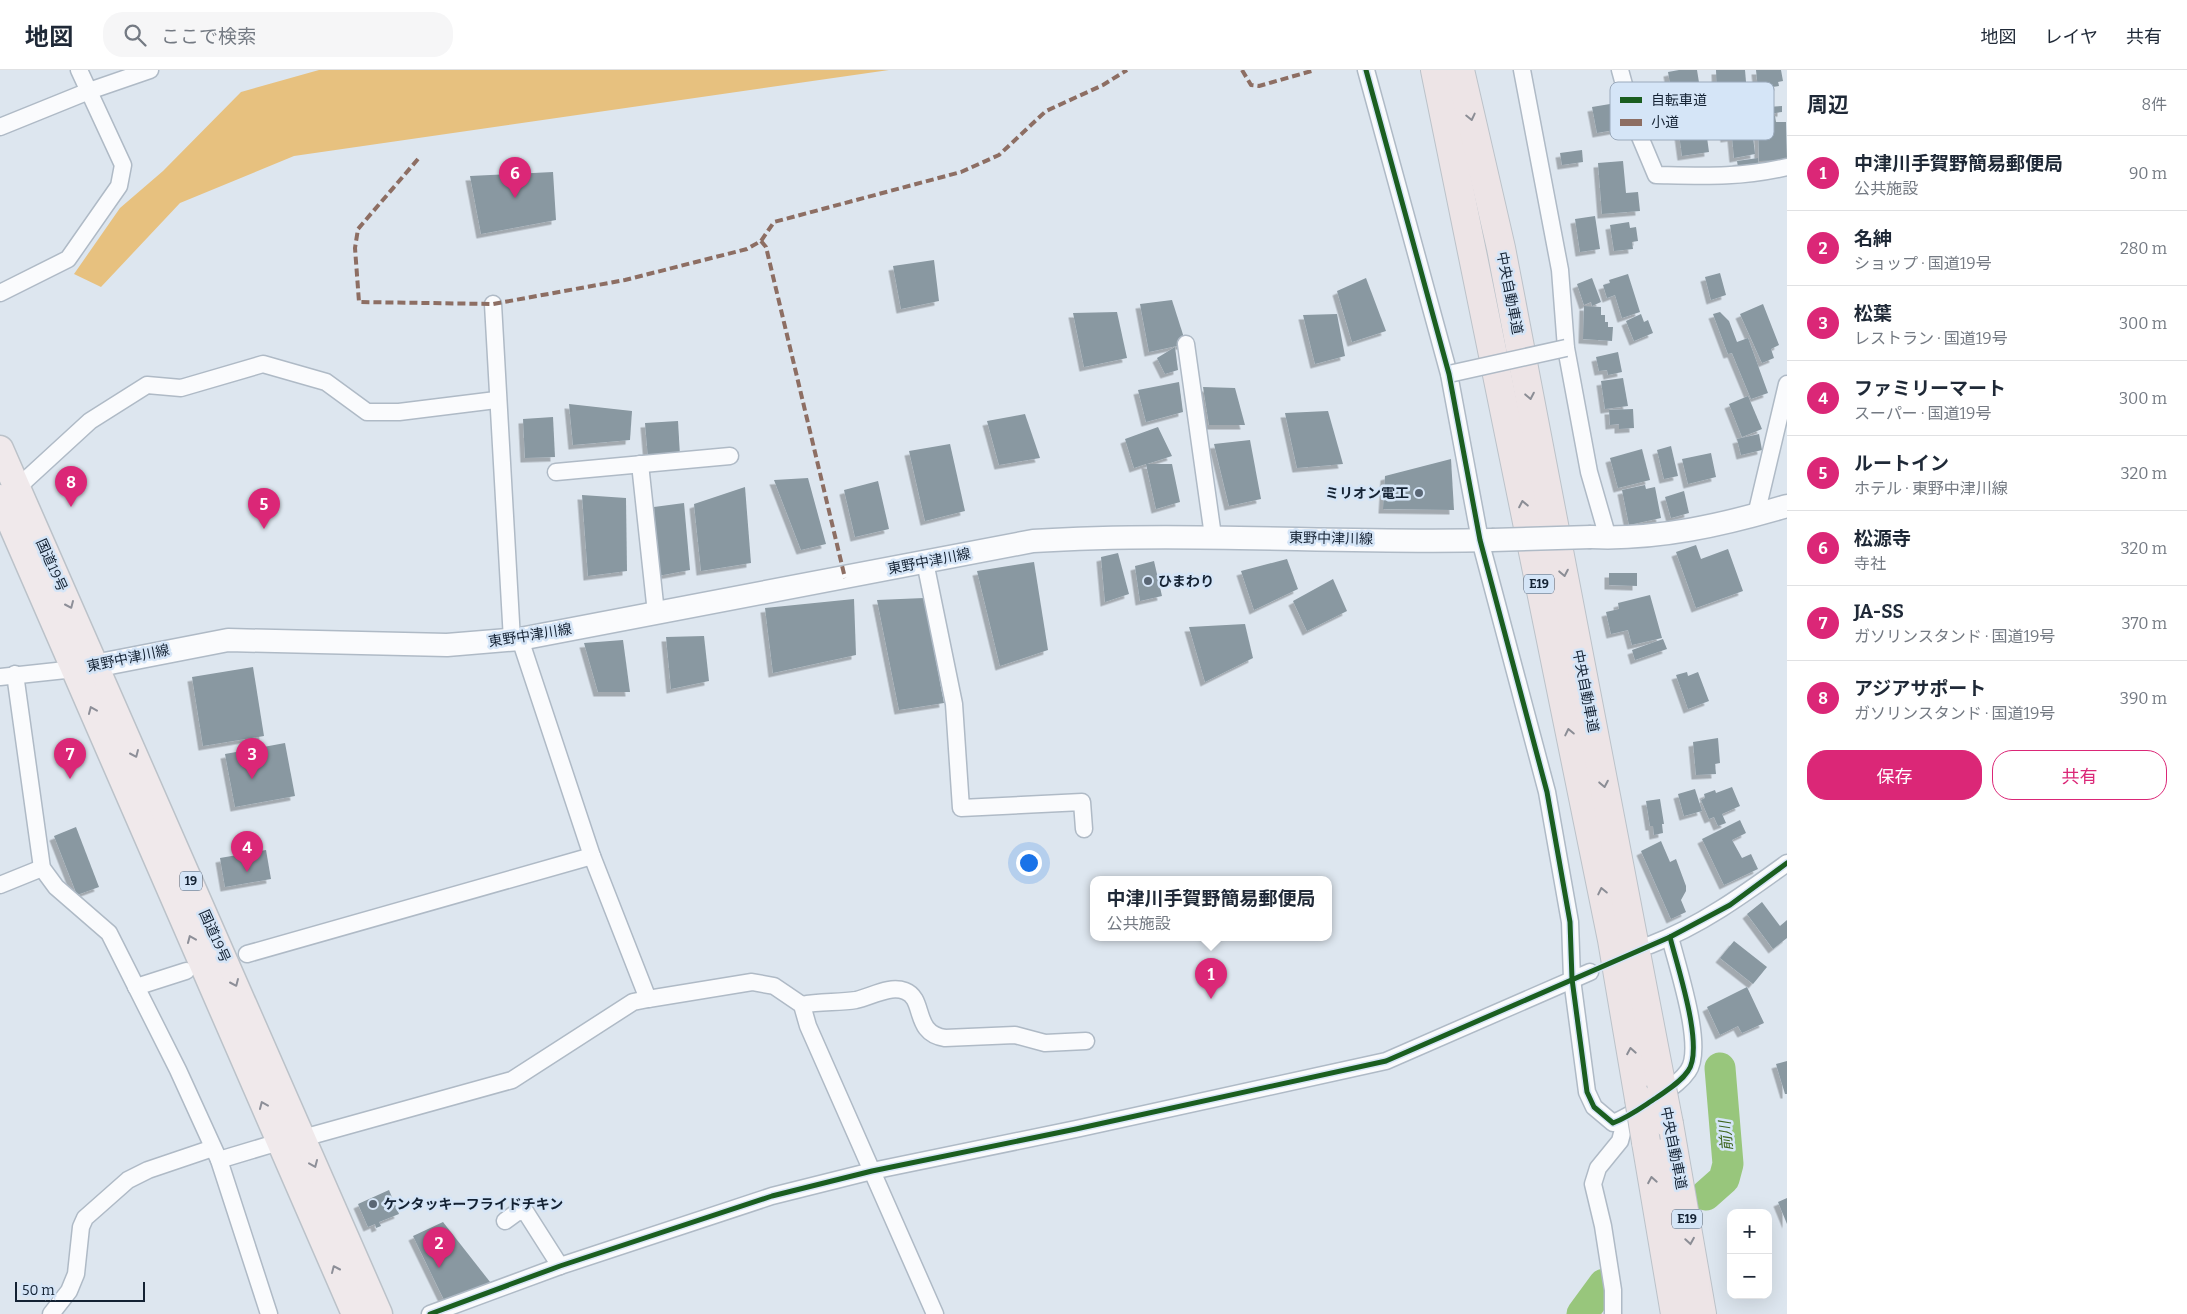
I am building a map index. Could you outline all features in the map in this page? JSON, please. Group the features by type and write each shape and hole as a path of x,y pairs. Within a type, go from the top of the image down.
{"highway":[{"name":"中央自動車道","path":"1435,70 1610,930 1632,1109 1646,1142 1675,1314"},
{"name":"中央自動車道","path":"1460,70 1501,248 1669,1124 1702,1314"},
{"name":"国道19号","path":"0,449 9,493 291,1140 355,1314"},
{"name":"国道19号","path":"291,1140 379,1314"}],"main road":[{"name":"東野中津川線","path":"86,667 228,640 447,645 516,640 1033,541 1102,537 1212,536 1486,540 1656,536 1756,515 1787,506"}],"street":[{"path":"0,294 68,259 118,186 123,165 79,70"},
{"path":"0,127 89,91 150,70"},
{"path":"1366,70 1449,374 1486,540 1547,792 1570,922 1572,979 1587,1092 1594,1107 1604,1118 1613,1123 1632,1109 1678,1082 1693,1062 1695,1049 1692,1025 1670,938"},
{"path":"1522,70 1560,270 1566,348 1599,537"},
{"path":"1641,140 1656,175 1724,177 1752,175 1787,168"},
{"path":"492,304 496,400 516,640 592,856 648,999"},
{"path":"1186,344 1212,536"},
{"path":"1449,374 1566,348"},
{"path":"9,493 90,421 147,385 181,388 263,364 326,382 367,412 399,412 496,400"},
{"path":"1756,515 1787,384"},
{"path":"556,472 730,456"},
{"path":"640,464 656,613"},
{"path":"925,562 954,704 961,808 1082,802 1084,829"},
{"path":"86,667 8,676 42,868 56,887 109,934 136,987 178,1070 216,1154 269,1314"},
{"path":"248,954 592,856"},
{"path":"1650,945 1670,938 1730,905 1787,863"},
{"path":"0,885 42,868"},
{"path":"136,987 186,971"},
{"path":"430,1314 560,1266 772,1196 872,1170 1076,1129 1386,1062 1590,972"},
{"path":"51,1314 69,1291 76,1274 81,1227 85,1218 128,1180 148,1170 216,1154 291,1140 512,1080 633,1002 752,982 774,986 802,1005 855,1000 885,991 906,992 912,998 927,1030 934,1036 945,1038 1015,1035 1045,1043 1086,1040"},
{"path":"802,1005 808,1026 935,1314"},
{"path":"1613,1314 1612,1281 1603,1226 1593,1184 1598,1168 1620,1141 1632,1109"},
{"path":"505,1221 516,1213 525,1211 560,1266"}],"shaded area":[{"path":"319,70 889,70 294,156 180,203 101,287 74,274 120,208 163,171 241,92"}],"building":[{"path":"1697,70 1699,82 1670,82 1668,72"},
{"path":"1716,70 1745,70 1746,82 1716,82"},
{"path":"1756,70 1781,70 1783,81 1778,82 1779,86 1774,87 1774,82 1757,82"},
{"path":"1610,104 1610,131 1597,133 1592,107"},
{"path":"1782,106 1782,112 1774,113 1774,107"},
{"path":"1775,116 1776,122 1786,122 1787,160 1759,161 1759,140 1774,140"},
{"path":"1680,140 1707,140 1709,152 1682,156"},
{"path":"1732,140 1753,140 1755,154 1734,158"},
{"path":"1582,150 1583,162 1562,165 1560,153"},
{"path":"1758,158 1759,169 1739,173 1737,161"},
{"path":"1623,161 1626,193 1638,192 1640,211 1602,214 1598,163"},
{"path":"553,172 556,220 481,234 470,176"},
{"path":"1595,216 1600,249 1580,252 1575,219"},
{"path":"1629,222 1630,228 1636,227 1638,241 1632,242 1633,249 1614,251 1610,225"},
{"path":"934,260 939,301 901,309 893,266"},
{"path":"1720,273 1726,295 1711,300 1705,277"},
{"path":"1628,274 1640,312 1622,318 1615,295 1607,298 1603,285 1610,283 1609,280"},
{"path":"1366,278 1386,331 1352,342 1337,291"},
{"path":"1592,278 1601,302 1592,306 1591,302 1584,305 1577,284"},
{"path":"1172,300 1186,344 1149,352 1140,304"},
{"path":"1763,304 1779,345 1771,349 1774,358 1762,363 1740,314"},
{"path":"1584,306 1601,307 1601,315 1605,315 1605,322 1608,322 1608,327 1613,327 1612,341 1583,339"},
{"path":"1117,312 1127,358 1084,367 1073,313"},
{"path":"1720,312 1729,321 1737,342 1748,338 1768,393 1751,399 1732,353 1728,354 1713,314"},
{"path":"1337,314 1345,356 1315,364 1303,315"},
{"path":"1641,314 1644,322 1648,320 1653,333 1634,341 1626,321"},
{"path":"1175,347 1178,370 1165,374 1157,358"},
{"path":"1618,352 1622,372 1608,375 1607,370 1599,371 1596,357"},
{"path":"1623,378 1628,406 1605,409 1601,381"},
{"path":"1179,382 1183,412 1146,422 1138,390"},
{"path":"1203,387 1235,388 1245,425 1209,425"},
{"path":"1748,396 1762,429 1742,437 1729,404"},
{"path":"569,404 632,411 630,440 573,445"},
{"path":"1633,409 1634,428 1619,429 1619,424 1610,425 1609,410"},
{"path":"1328,411 1343,464 1297,468 1285,413"},
{"path":"1025,414 1040,458 999,465 987,421"},
{"path":"553,417 555,457 525,458 523,419"},
{"path":"678,421 680,456 648,458 645,423"},
{"path":"1158,427 1172,456 1147,464 1172,464 1180,502 1156,509 1146,464 1134,468 1125,439"},
{"path":"1759,434 1762,450 1741,455 1737,439"},
{"path":"1250,440 1261,499 1229,506 1214,444"},
{"path":"950,444 965,511 925,521 909,451"},
{"path":"1671,446 1678,476 1664,479 1657,450"},
{"path":"1642,449 1650,480 1618,488 1610,458"},
{"path":"1711,453 1716,477 1688,484 1682,459"},
{"name":"ミリオン電工","path":"1451,459 1454,510 1383,509 1385,476"},
{"path":"808,478 826,544 801,550 774,480"},
{"path":"878,481 889,529 855,537 844,490"},
{"path":"1645,485 1646,489 1655,487 1661,518 1629,525 1622,490"},
{"path":"745,487 751,563 701,571 694,504"},
{"path":"1684,491 1689,513 1671,518 1665,497"},
{"path":"582,495 626,498 627,571 588,576"},
{"path":"684,503 690,570 658,576 654,507"},
{"path":"1696,545 1701,559 1728,549 1743,591 1696,608 1676,552"},
{"path":"1118,553 1129,594 1105,602 1101,557"},
{"path":"1287,559 1298,589 1254,610 1241,571"},
{"name":"ひまわり","path":"1154,561 1162,596 1140,601 1135,566"},
{"path":"1034,562 1048,650 1000,666 977,571"},
{"path":"1609,573 1637,573 1637,586 1609,585"},
{"path":"1333,579 1347,611 1307,631 1293,601"},
{"path":"1650,595 1662,638 1632,645 1628,630 1611,634 1606,612 1619,609 1618,603"},
{"path":"924,598 944,703 899,710 877,600"},
{"path":"854,599 856,655 773,673 765,608"},
{"path":"1245,624 1253,658 1205,682 1189,627"},
{"path":"704,636 709,681 671,689 666,637"},
{"path":"1663,639 1667,649 1635,660 1632,650"},
{"path":"623,640 630,692 598,692 584,643"},
{"path":"253,667 264,736 203,746 192,677"},
{"path":"1687,672 1688,676 1698,672 1709,701 1688,709 1676,675"},
{"path":"1718,738 1720,763 1715,764 1716,774 1696,775 1693,742"},
{"path":"285,743 295,796 235,807 225,754"},
{"path":"1732,787 1740,806 1722,814 1726,823 1718,826 1714,817 1709,819 1701,800 1705,798 1704,794 1715,790 1716,793"},
{"path":"1695,789 1702,811 1684,816 1678,794"},
{"path":"1660,799 1664,824 1662,824 1663,833 1654,835 1653,826 1650,826 1646,801"},
{"path":"1740,820 1746,833 1732,840 1742,858 1751,854 1758,869 1724,885 1702,839"},
{"path":"76,827 99,887 77,895 54,836"},
{"path":"1661,841 1670,862 1676,859 1686,886 1686,891 1681,900 1686,912 1671,919 1641,851"},
{"path":"266,850 271,879 225,887 220,858"},
{"path":"1762,902 1780,926 1787,920 1787,938 1773,949 1747,914"},
{"path":"1734,941 1767,967 1753,984 1720,958"},
{"path":"1747,987 1764,1023 1742,1033 1738,1026 1720,1035 1707,1007"},
{"path":"1787,1061 1787,1094 1785,1094 1776,1064"},
{"path":"389,1190 399,1214 379,1222 381,1226 376,1228 375,1224 368,1227 358,1204"},
{"path":"1787,1198 1787,1224 1778,1202"},
{"path":"443,1222 494,1287 446,1304 413,1236"}],"waterway":[{"name":"前川","path":"1706,1195 1724,1179 1728,1164 1720,1068"},
{"name":"前川","path":"1582,1314 1604,1284"}],"marked path":[{"path":"418,159 358,229 355,248 359,302 493,304 625,280 747,249 761,241 774,222 961,172 999,155 1046,111 1103,85 1127,70"},
{"path":"1242,70 1251,85 1259,86 1315,70"},
{"path":"761,241 766,247 845,578"}],"cycle path":[{"path":"1366,70 1449,374 1480,540 1547,792 1570,922 1572,979 1587,1092 1594,1107 1613,1123 1635,1112 1673,1086 1688,1071 1692,1060 1692,1026 1670,937"},
{"path":"430,1314 560,1266 772,1196 872,1171 1076,1129 1386,1061 1670,937 1730,905 1787,863"}],"place":[{"name":"松源寺","path":"515,198"},
{"name":"ミリオン電工","path":"1419,493"},
{"name":"アジアサポート","path":"71,507"},
{"name":"ルートイン","path":"264,529"},
{"name":"ひまわり","path":"1148,581"},
{"name":"JA-SS","path":"70,779"},
{"name":"松葉","path":"252,779"},
{"name":"ファミリーマート","path":"247,872"},
{"name":"中津川手賀野簡易郵便局","path":"1211,999"},
{"name":"ケンタッキーフライドチキン","path":"373,1204"},
{"name":"名紳","path":"439,1268"}]}
